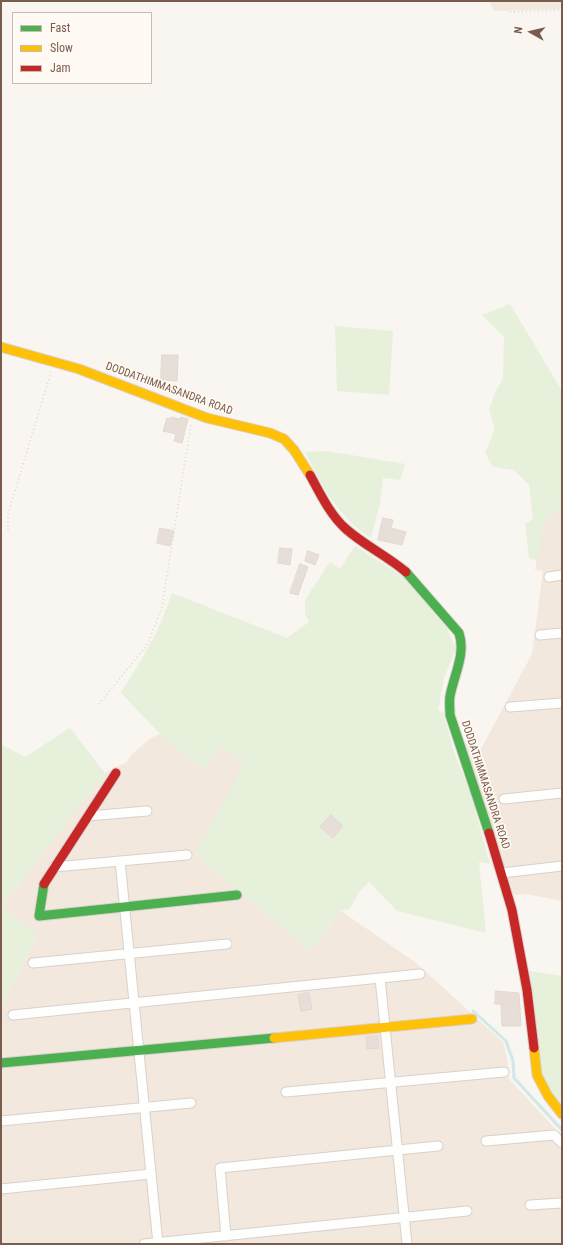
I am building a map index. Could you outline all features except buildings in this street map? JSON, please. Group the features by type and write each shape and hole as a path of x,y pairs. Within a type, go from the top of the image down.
{"street":[{"name":"DODDATHIMMASANDRA ROAD","path":"1,346 55,361 113,381 193,413 222,422 270,433 284,439 294,450 335,517 346,529 391,559 406,572 453,624 462,642 461,655 450,697 450,714 502,872 512,910 527,990 537,1075 548,1096 562,1114"},
{"path":"549,577 562,575"},
{"path":"540,635 562,633"},
{"path":"510,707 562,703"},
{"path":"116,773 44,882 39,916 237,895"},
{"path":"504,799 562,793"},
{"path":"88,816 147,811"},
{"path":"54,867 187,855"},
{"path":"120,861 158,1243"},
{"path":"502,872 562,866"},
{"path":"33,963 227,944"},
{"path":"13,1014 420,974"},
{"path":"380,978 406,1244"},
{"path":"1,1063 472,1018"},
{"path":"286,1092 504,1072"},
{"path":"1,1121 191,1103"},
{"path":"486,1141 554,1135 562,1143"},
{"path":"226,1236 220,1168 438,1146"},
{"path":"1,1189 151,1174"},
{"path":"530,1205 562,1202"},
{"path":"144,1244 467,1211"}],"path":[{"path":"510,12 562,10"},
{"path":"8,530 8,514 55,361"},
{"path":"100,704 147,645 162,607 193,413"}],"shaded area":[{"path":"489,1 562,1 562,9 494,11"},
{"path":"562,505 562,901 526,894 513,895 463,742 481,749 532,654 543,571 535,570 543,523"},
{"path":"160,734 203,770 220,747 249,767 195,854 310,951 341,911 415,962 503,1042 508,1063 509,1079 562,1136 562,1244 1,1244 1,1009 38,934 1,907 105,773 127,762 131,755 151,738"}],"green space":[{"path":"510,304 562,391 562,505 543,525 537,560 529,558 525,524 533,519 529,485 514,470 493,467 485,453 495,429 489,410 495,393 503,378 504,337 482,315"},
{"path":"335,326 393,331 389,395 337,391"},
{"path":"327,451 405,464 400,480 383,478 380,504 371,538 349,520 332,500 305,452"},
{"path":"355,546 405,578 447,628 456,649 444,678 438,710 443,712 454,752 471,795 490,864 479,862 486,933 397,911 369,882 359,892 350,909 341,911 310,951 195,854 244,763 220,747 203,770 160,734 121,693 156,632 172,593 287,638 309,622 305,613 305,600 330,562 340,569"},
{"path":"70,728 105,773 1,907 1,744 25,757"},
{"path":"1,907 38,934 1,1009"},
{"path":"529,971 562,976 562,1109 541,1071"}],"waterway":[{"path":"473,1011 506,1041 513,1061 514,1078 562,1130"}],"traffic: fast":[{"path":"406,572 459,633 461,649 459,664 450,696 450,715 489,833"},
{"path":"44,884 39,916 237,895"},
{"path":"1,1063 274,1038"}],"traffic: slow":[{"path":"1,347 79,369 207,418 270,433 284,439 294,450 310,475"},
{"path":"274,1038 472,1019"},
{"path":"534,1048 537,1075 548,1096 562,1114"}],"traffic: jam":[{"path":"310,475 326,504 340,523 360,540 406,572"},
{"path":"44,884 116,773"},
{"path":"489,833 512,910 527,990 534,1048"}]}
